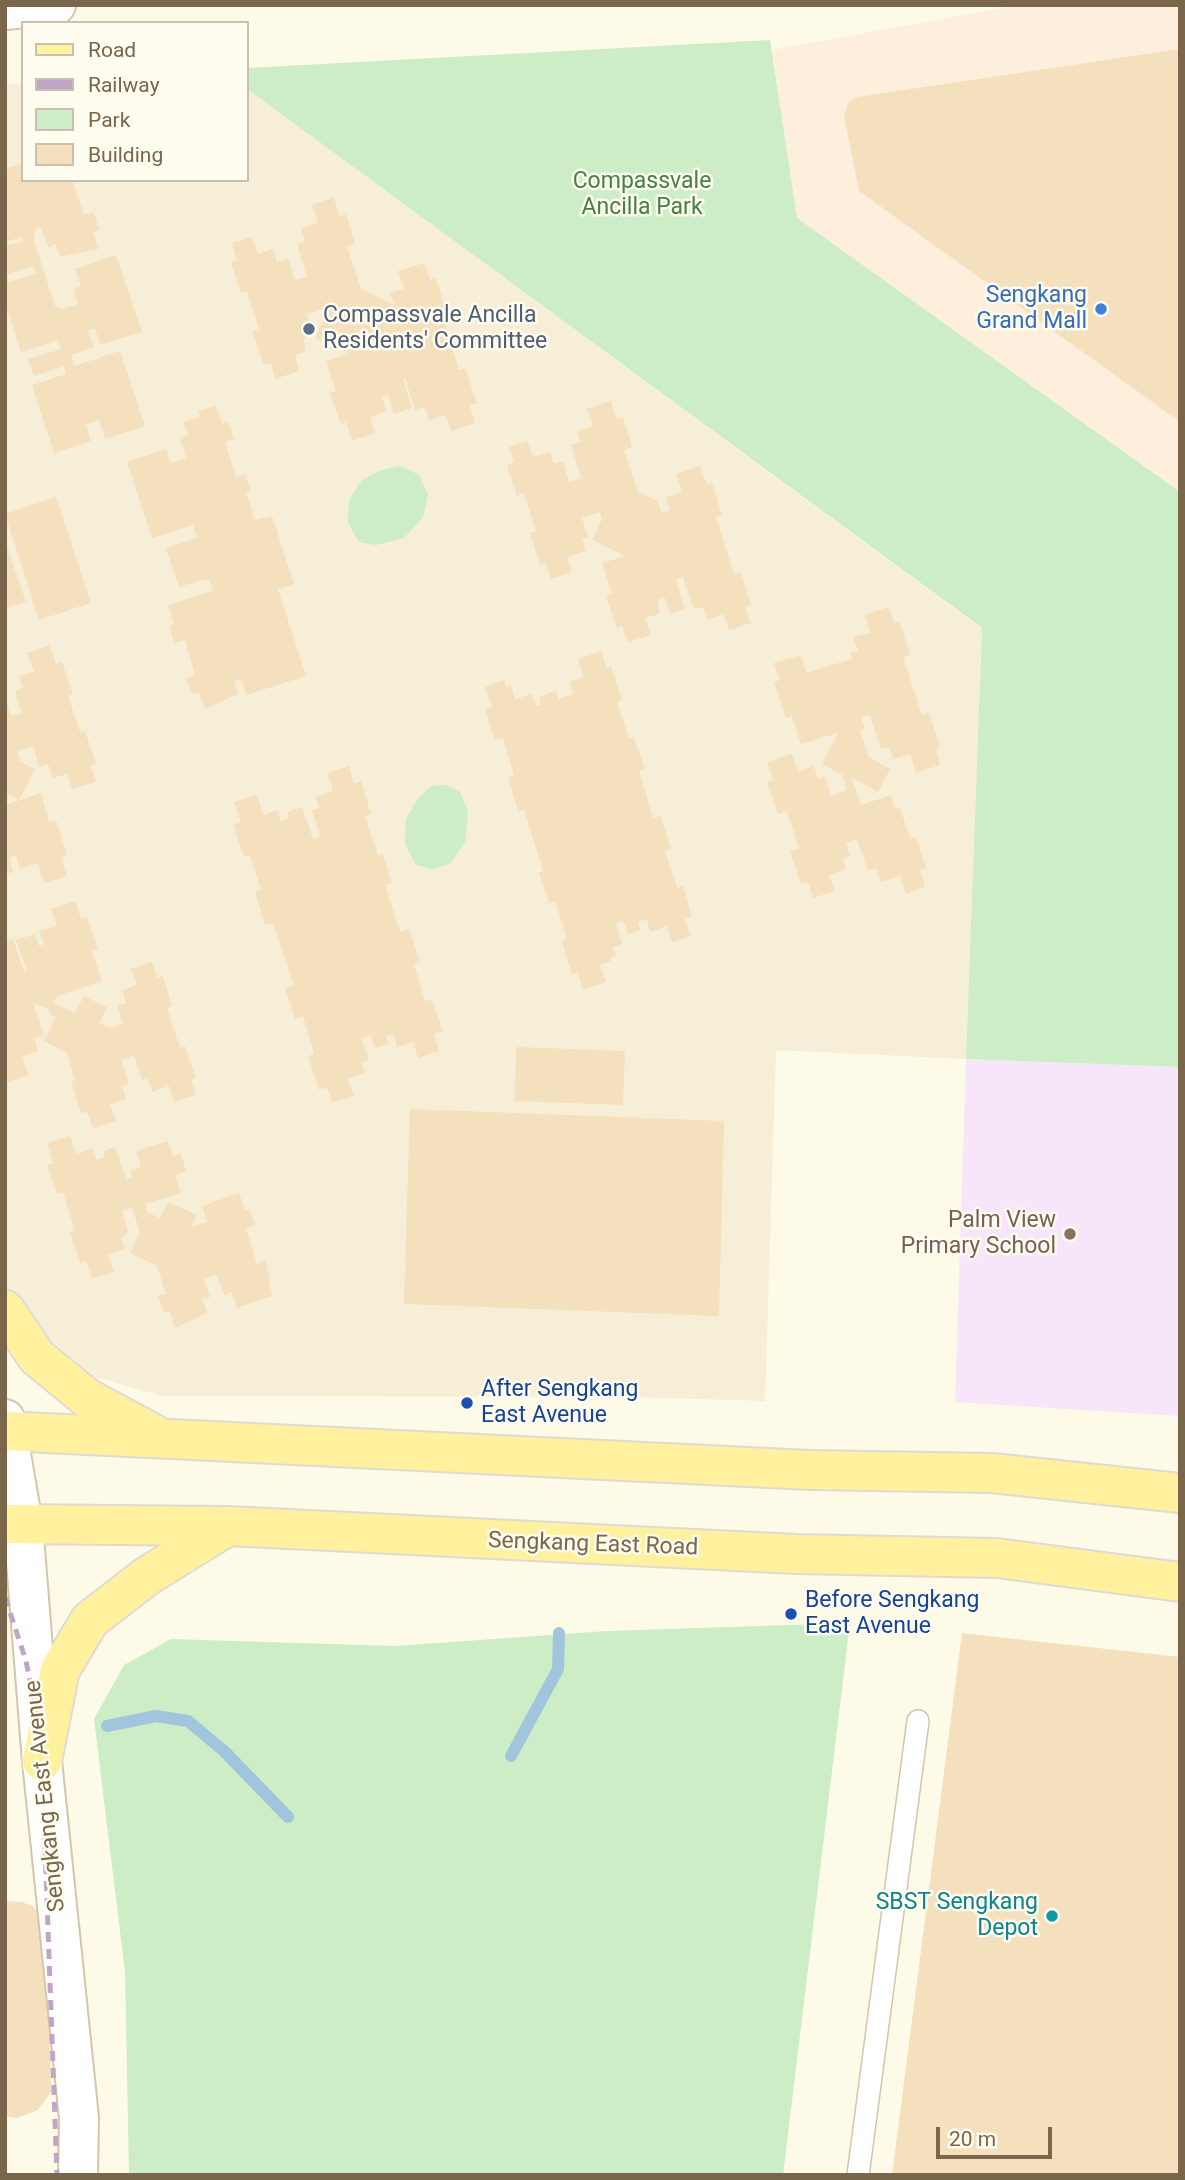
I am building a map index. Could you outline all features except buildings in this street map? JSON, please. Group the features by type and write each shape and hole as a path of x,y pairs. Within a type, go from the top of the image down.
{"main road":[{"path":"5,10 56,5"},
{"path":"5,1310 37,1357 88,1398 163,1439"},
{"path":"7,1427 163,1439 797,1470 992,1473 1180,1493"},
{"name":"Sengkang East Avenue","path":"7,1427 14,1524 79,2118 78,2175"},
{"name":"Sengkang East Road","path":"14,1524 228,1526 686,1549 997,1558 1180,1583"},
{"path":"42,1761 60,1670 90,1620 147,1576 228,1526"}],"lane":[{"path":"858,2175 918,1721"}],"shaded area":[{"path":"1019,5 1180,5 1180,492 796,218 772,50"},
{"path":"21,83 21,182 248,182 248,90 982,629 966,1059 776,1050 765,1401 631,1397 162,1396 95,1377 25,1319 5,1286 5,84"},
{"name":"Palm View Primary School","path":"966,1059 1180,1067 1180,1416 955,1402"}],"green space":[{"name":"Compassvale Ancilla Park","path":"770,40 797,218 1180,492 1180,1067 966,1059 982,628 248,90 248,68"},
{"path":"401,466 419,475 428,495 423,517 404,538 376,545 359,542 348,523 349,500 362,480 382,470"},
{"path":"445,785 460,792 468,812 465,842 450,864 432,869 416,865 405,844 406,819 418,798 432,786"},
{"path":"850,1623 783,2175 129,2175 125,1972 94,1719 124,1665 171,1639 395,1646 607,1631"}],"waterway":[{"path":"511,1756 558,1669 559,1633"},
{"path":"107,1726 156,1716 188,1721 224,1751 288,1817"}],"railway":[{"path":"5,1597 26,1661 41,1736 57,2175"}],"place":[{"name":"Sengkang Grand Mall","path":"1101,309"},
{"name":"Compassvale Ancilla Residents' Committee","path":"309,329"},
{"name":"Palm View Primary School","path":"1070,1234"},
{"name":"After Sengkang East Avenue","path":"467,1403"},
{"name":"Before Sengkang East Avenue","path":"791,1614"},
{"name":"SBST Sengkang Depot","path":"1052,1916"}]}
